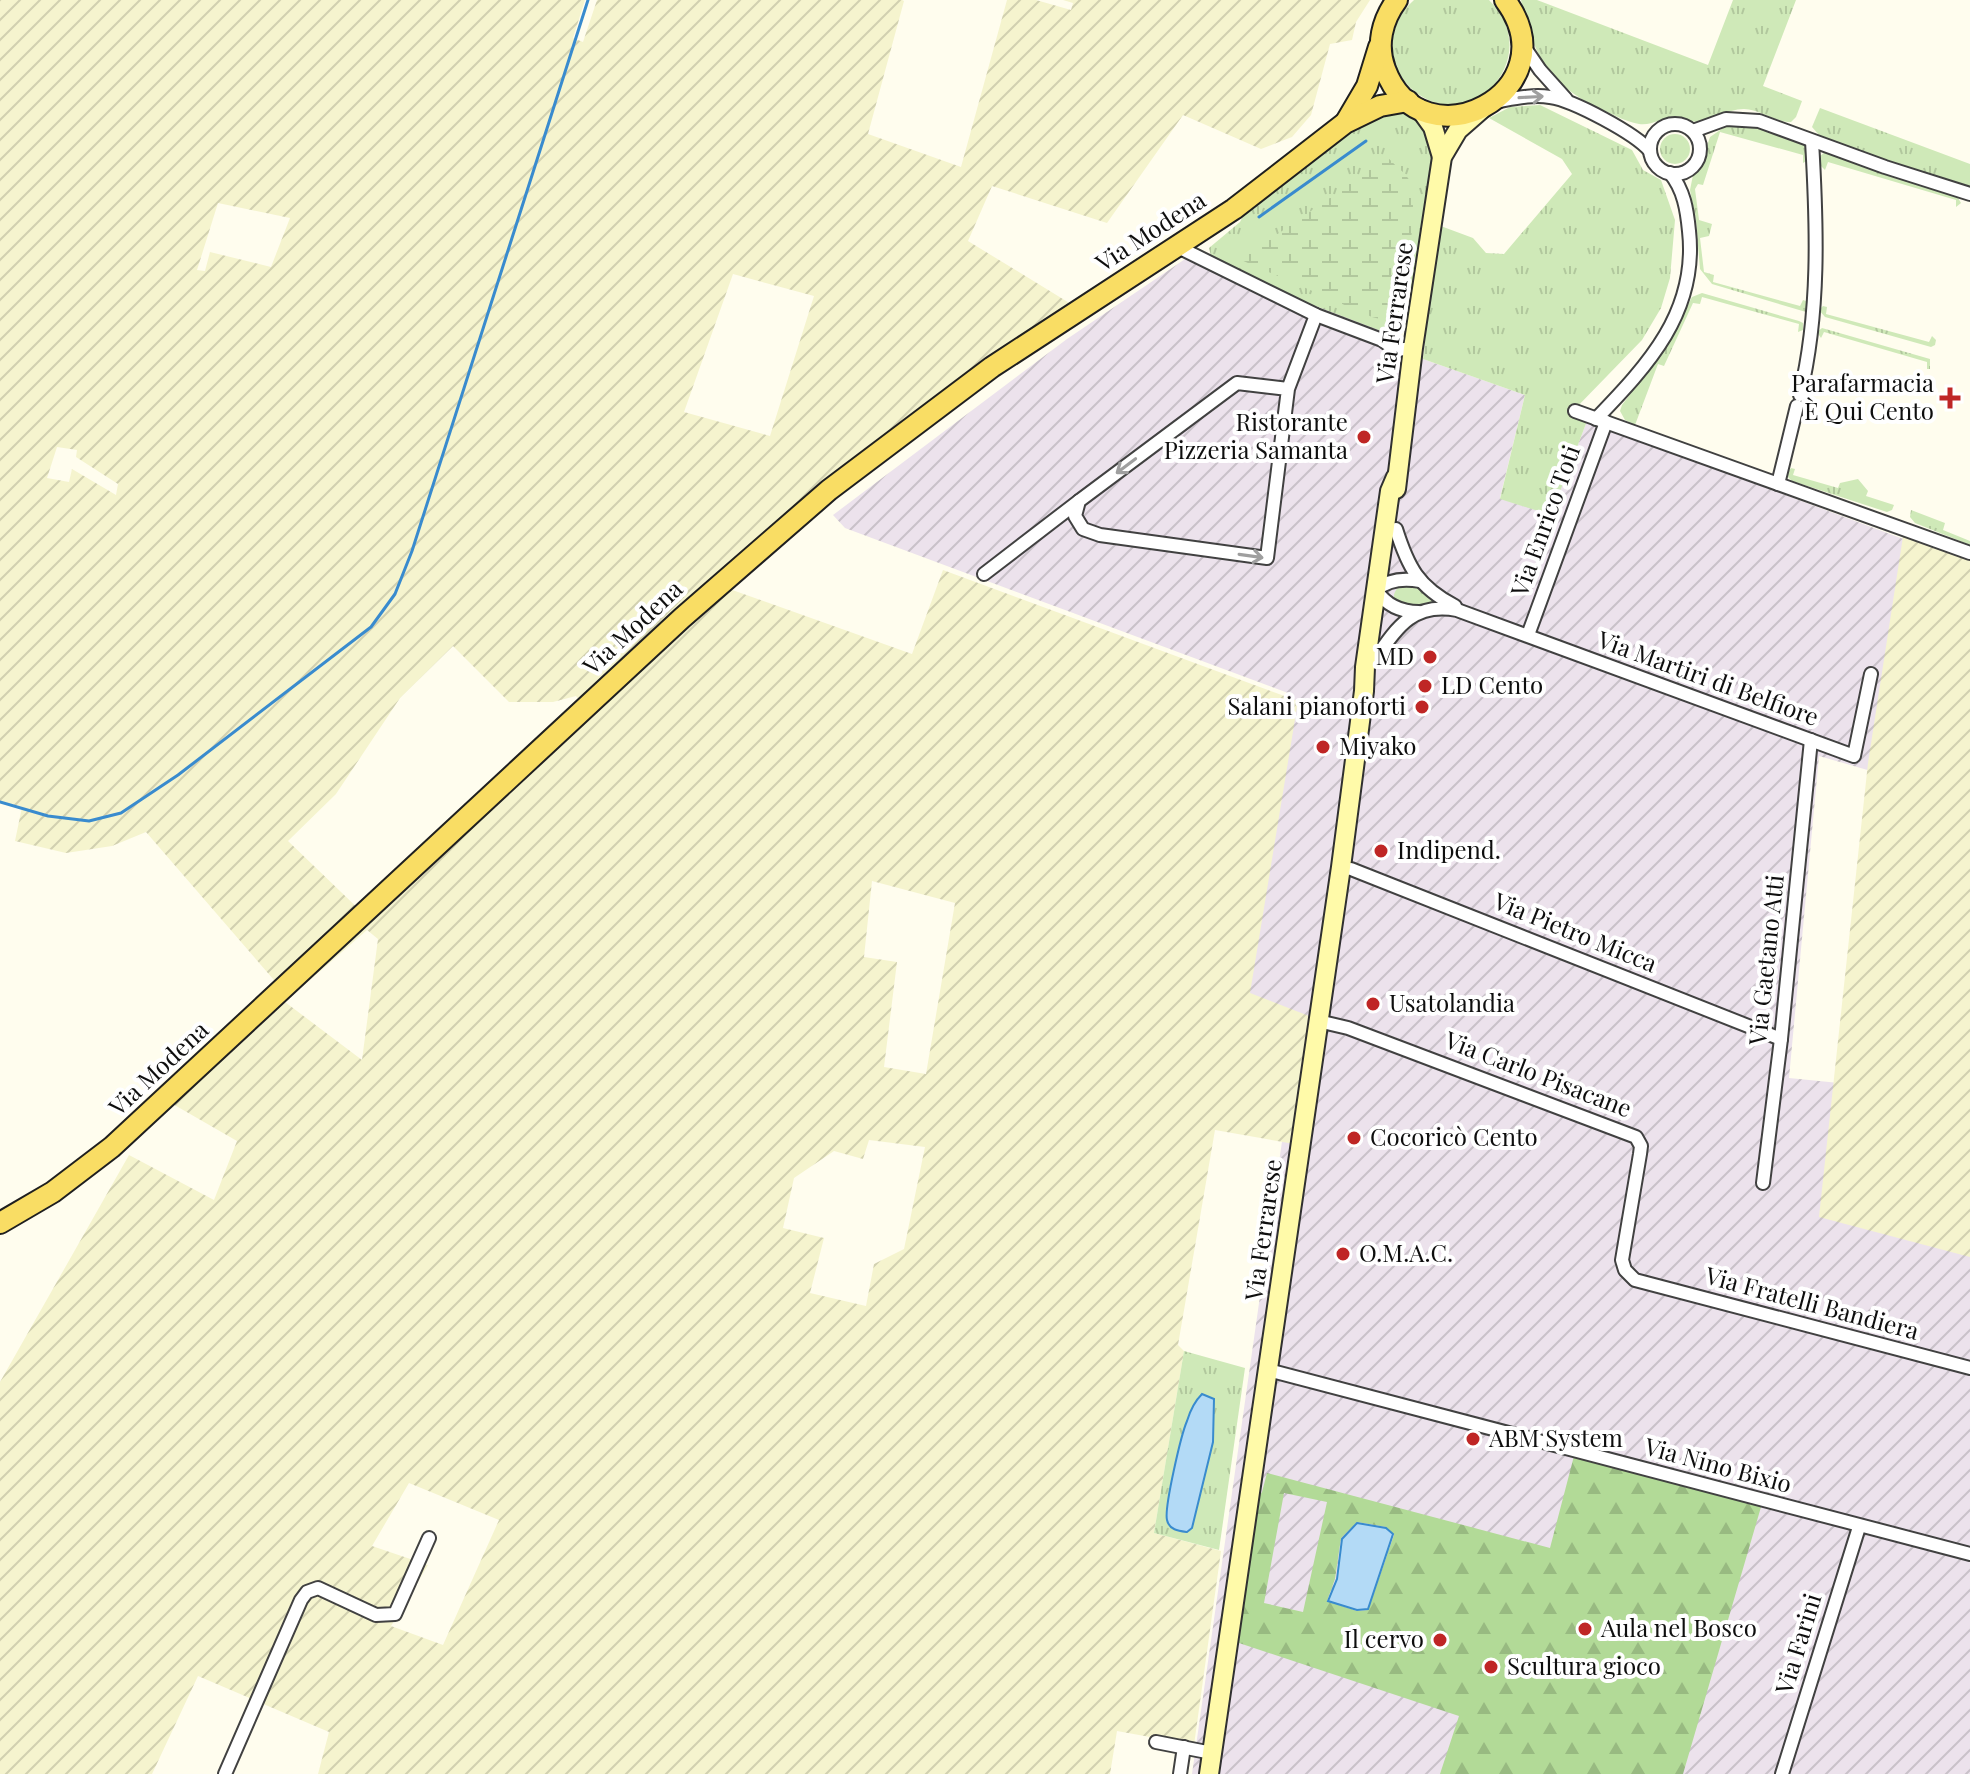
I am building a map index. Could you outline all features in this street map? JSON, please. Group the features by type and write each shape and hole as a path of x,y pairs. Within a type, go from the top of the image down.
{"main road":[{"name":"Via Modena","path":"1345,123 1367,86 1386,17 1397,0"},
{"path":"1505,0 1518,22"},
{"path":"1489,105 1513,80 1521,57 1522,42 1515,0"},
{"path":"1381,42 1386,72 1396,90 1414,105"},
{"name":"Via Modena","path":"0,1223 68,1182 122,1138 682,618 817,500 992,367 1178,247 1271,182 1345,123 1380,106 1414,105 1451,116 1469,114 1489,105"},
{"name":"Via Ferrarese","path":"1414,105 1433,127 1442,157"},
{"name":"Via Ferrarese","path":"1209,1774 1318,1021 1365,667 1396,529 1396,477 1442,157 1458,130 1489,105"},
{"name":"Via Ferrarese","path":"1364,691 1376,658 1390,491 1396,477"}],"street":[{"path":"1522,42 1540,70 1569,102"},
{"path":"1489,105 1534,96 1569,102 1623,128 1650,151 1654,163 1670,173 1680,187 1685,204"},
{"path":"1693,131 1737,118 1759,121 1970,194"},
{"path":"1700,145 1717,123"},
{"path":"1606,422 1615,399 1664,340 1683,300 1690,254 1685,204 1687,180 1700,153 1700,145 1693,131 1681,124 1660,128 1623,128"},
{"path":"1650,151 1652,138 1660,128"},
{"path":"1778,484 1799,401 1813,319 1817,223 1812,141"},
{"path":"1670,173 1678,174 1693,166"},
{"path":"1178,247 1316,315 1382,340 1396,350 1413,348"},
{"path":"1079,501 1075,516 1083,529 1100,535 1267,558 1288,389 1316,315"},
{"path":"984,574 1237,383 1288,389"},
{"path":"1606,422 1613,414 1615,399"},
{"path":"1575,411 1970,553"},
{"name":"Via Enrico Toti","path":"1528,635 1606,422"},
{"name":"Via Martiri di Belfiore","path":"1396,529 1405,558 1420,581 1443,600 1469,614"},
{"path":"1384,591 1403,578 1420,581"},
{"name":"Via Martiri di Belfiore","path":"1384,591 1401,610 1423,612 1450,608 1469,614 1854,756 1871,674"},
{"path":"1376,658 1398,626 1423,612"},
{"name":"Via Gaetano Atti","path":"1763,1183 1811,740"},
{"name":"Via Pietro Micca","path":"1351,869 1781,1039"},
{"name":"Via Carlo Pisacane","path":"1318,1021 1348,1028 1636,1137 1641,1146 1622,1260 1629,1275 1642,1283"},
{"name":"Via Fratelli Bandiera","path":"1642,1283 1970,1368"},
{"name":"Via Nino Bixio","path":"1268,1370 1970,1554"},
{"name":"Via Farini","path":"1782,1774 1859,1527"},
{"path":"225,1774 307,1592 318,1588 376,1615 395,1614 429,1538"},
{"path":"1156,1742 1212,1753"},
{"path":"1180,1774 1184,1747"}],"shaded area":[{"path":"1197,251 1386,333 1423,359 1525,395 1500,498 1551,514 1587,421 1906,540 1871,771 1819,756 1789,1078 1839,1083 1970,1251 1970,1774 1192,1774 1298,1029 1233,1008 1288,693 845,528 833,515 1067,339"}],"green space":[{"path":"0,0 585,0 573,38 583,42 597,0 902,0 868,134 961,167 1007,0 1036,0 1071,10 1073,3 1063,0 1370,0 1356,22 1352,40 1330,44 1311,115 1292,137 1261,149 1183,115 1107,223 992,186 968,241 1071,304 848,464 707,581 912,654 943,570 1298,701 1250,993 1309,1016 1294,1144 1215,1130 1178,1345 1184,1351 1154,1533 1221,1551 1194,1745 1117,1731 1110,1774 318,1774 329,1732 198,1676 152,1774 0,1774 0,1382 129,1155 214,1200 237,1141 171,1103 286,994 146,832 112,846 66,853 15,841 22,807 0,801","holes":["218,203 290,218 271,267 210,252 205,271 197,270","733,274 814,296 770,436 684,412","57,447 77,450 76,457 118,484 116,495 72,469 69,482 47,478","453,646 509,702 553,702 576,696 591,716 368,918 288,841 336,794 400,698","872,881 955,903 926,1074 884,1067 897,962 864,957","367,930 378,939 362,1060 285,1002","869,1140 925,1147 904,1249 874,1264 866,1306 810,1293 824,1238 783,1228 794,1178 834,1151 863,1159","409,1483 499,1520 443,1645 391,1626 428,1565 372,1546"]},
{"path":"1414,0 1489,0 1505,22 1509,44 1506,66 1495,84 1478,98 1458,104 1436,103 1414,91 1403,79 1394,60 1394,32"},
{"path":"1521,0 1537,0 1708,65 1733,0 1796,0 1763,86 1802,101 1796,117 1791,122 1744,109 1703,122 1675,117 1644,124 1622,119 1571,92 1547,68 1532,38"},
{"path":"1540,105 1632,150 1643,170 1661,180 1675,220 1670,278 1661,308 1642,340 1573,411 1587,421 1551,515 1500,499 1525,395 1423,359 1438,225 1473,238 1486,253 1504,254 1572,174 1562,159 1489,118 1510,107"},
{"path":"1820,108 1970,164 1970,186 1906,168 1819,135 1812,127"},
{"path":"1392,110 1407,113 1421,121 1429,132 1433,158 1413,286 1407,291 1399,329 1386,333 1305,302 1221,265 1211,256 1209,248 1240,222 1247,208 1362,123"},
{"path":"1735,123 1754,124 1808,145 1808,160 1803,163 1803,155 1720,132 1703,185 1698,184 1695,189 1699,220 1712,224 1709,236 1700,238 1704,272 1714,275 1713,282 1800,306 1803,300 1806,301 1806,312 1712,284 1700,269 1690,190 1693,175 1710,137"},
{"path":"1675,134 1686,138 1690,149 1686,160 1675,164 1664,160 1660,149 1664,138"},
{"path":"1825,152 1957,196 1961,203 1956,207 1956,200 1828,162 1825,170 1819,164 1819,157"},
{"path":"1385,154 1408,179 1413,201 1408,266 1392,322 1372,317 1232,256 1243,245 1263,244 1340,191"},
{"path":"1702,293 1799,321 1803,323 1803,330 1798,332 1799,324 1702,297 1700,304 1693,303 1664,366 1658,364 1635,425 1625,420 1620,411 1622,405 1669,342 1692,297"},
{"path":"1827,307 1826,314 1929,342 1932,336 1936,340 1935,345 1931,347 1825,317 1819,310"},
{"path":"1822,328 1930,359 1930,369 1927,369 1927,362 1824,332 1821,338 1817,332"},
{"path":"1791,468 1795,469 1793,475 1838,488 1840,483 1858,479 1868,491 1866,496 1894,505 1887,512 1792,481 1786,475"},
{"path":"1911,510 1945,523 1943,530 1970,541 1970,545 1915,523 1910,517"},
{"path":"1904,530 1970,557 1970,1257 1819,1217 1868,763"},
{"path":"1404,583 1414,584 1438,603 1406,609 1395,604 1395,592"},
{"path":"1184,1351 1245,1368 1219,1550 1154,1533"},
{"path":"1574,1456 1761,1507 1683,1774 1440,1774 1459,1716 1239,1643 1255,1502 1262,1492 1267,1473 1550,1548","holes":["1284,1493 1327,1502 1303,1612 1264,1603","1357,1522 1386,1527 1394,1535 1368,1610 1357,1611 1327,1601 1335,1579 1341,1538"]}],"water":[{"path":"1202,1394 1214,1399 1213,1442 1192,1528 1187,1532 1170,1526 1167,1520 1168,1501 1184,1429"},
{"path":"1357,1523 1386,1528 1393,1534 1368,1609 1357,1610 1328,1601 1337,1579 1342,1539"}],"waterway":[{"path":"0,802 48,816 89,821 121,813 178,775 371,627 395,594 412,551 588,0"},
{"path":"1259,217 1366,141"}],"place":[{"name":"Parafarmacia È Qui Cento","path":"1950,398"},
{"name":"Ristorante Pizzeria Samanta","path":"1364,437"},
{"name":"MD","path":"1430,657"},
{"name":"LD Cento","path":"1425,686"},
{"name":"Salani pianoforti","path":"1422,707"},
{"name":"Miyako","path":"1323,747"},
{"name":"Indipend.","path":"1381,851"},
{"name":"Usatolandia","path":"1373,1004"},
{"name":"Cocoricò Cento","path":"1354,1138"},
{"name":"O.M.A.C.","path":"1343,1254"},
{"name":"ABM System","path":"1473,1439"},
{"name":"Aula nel Bosco","path":"1585,1629"},
{"name":"Il cervo","path":"1440,1640"},
{"name":"Scultura gioco","path":"1491,1667"}]}
